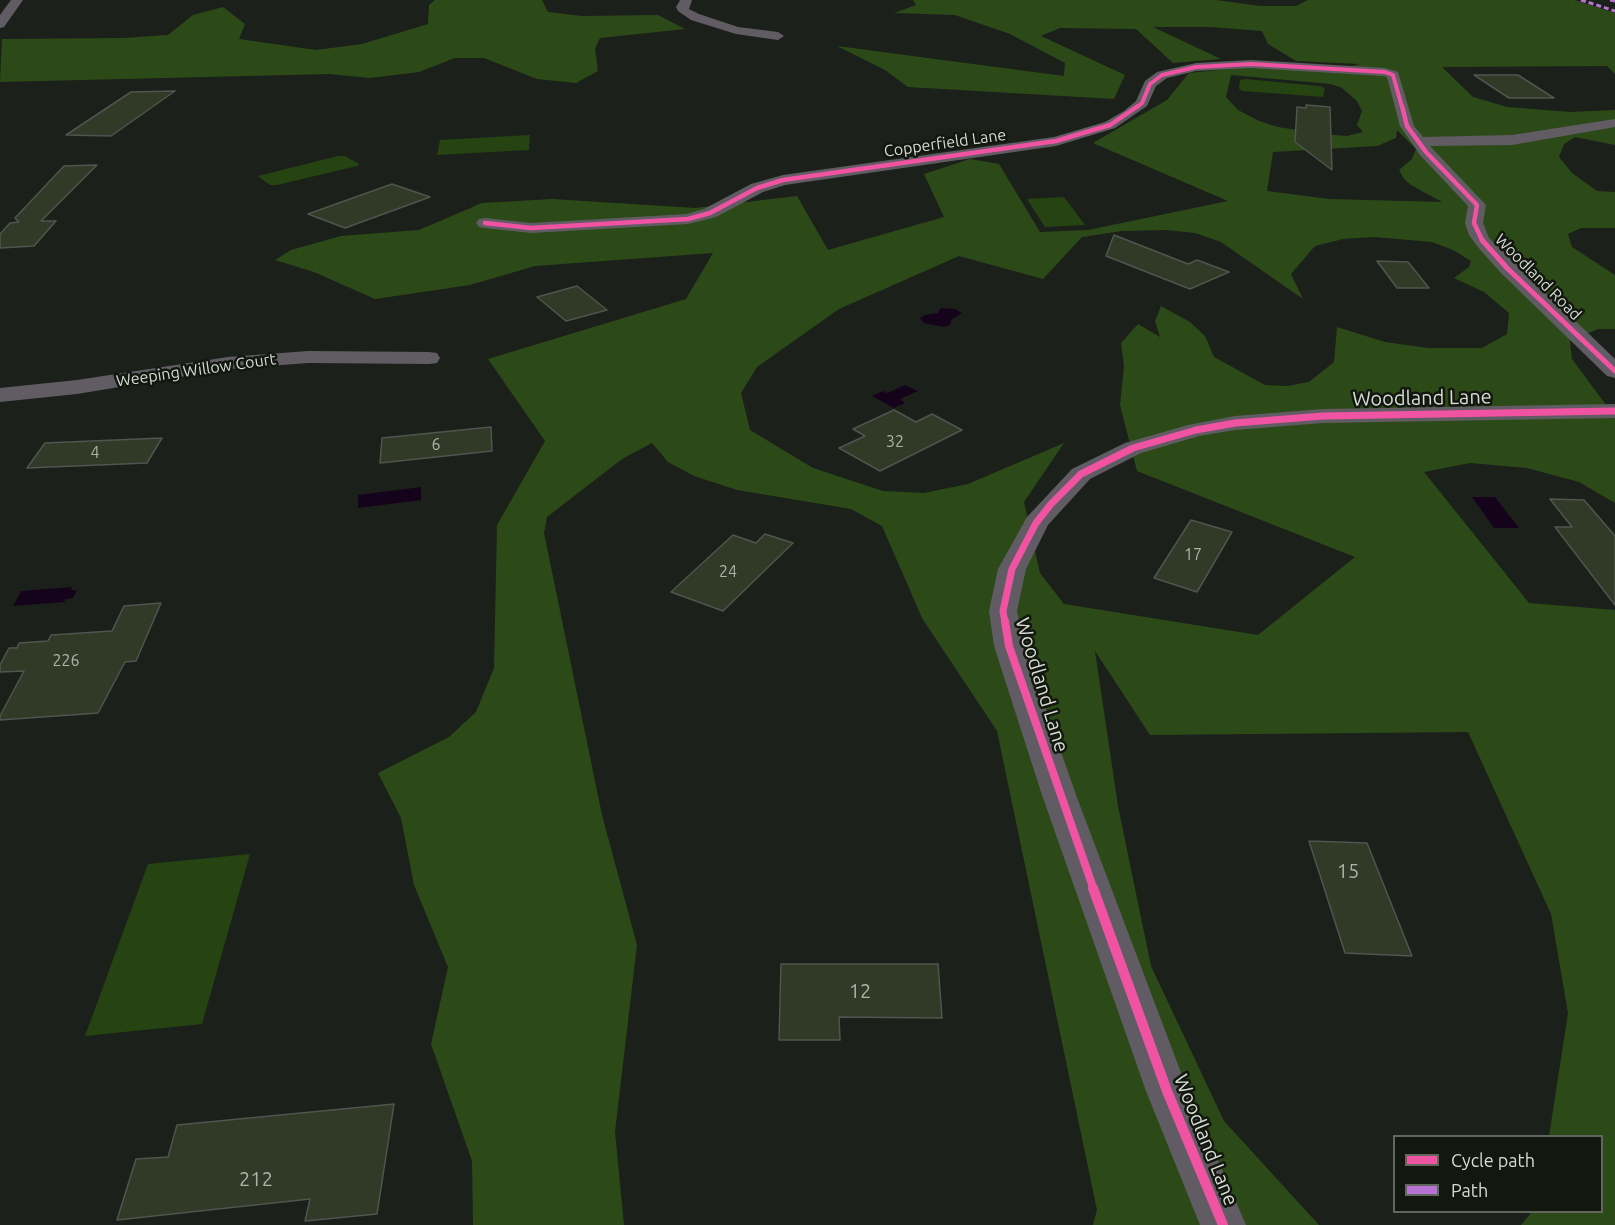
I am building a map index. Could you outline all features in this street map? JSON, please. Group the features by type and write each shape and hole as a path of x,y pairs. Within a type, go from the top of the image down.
{"street":[{"path":"0,24 17,0"},
{"path":"686,0 682,6 684,10 695,17 736,30 778,36"},
{"name":"Copperfield Lane","path":"485,223 531,228 688,219 711,213 757,188 783,180 1056,141 1098,129 1119,120 1142,103 1155,80 1172,72 1196,67 1251,64 1391,74"},
{"name":"Woodland Road","path":"1391,74 1407,126 1426,152 1477,205 1474,223 1483,242 1507,268 1615,371"},
{"path":"1420,142 1512,140 1615,123"},
{"name":"Weeping Willow Court","path":"0,394 77,387 228,363 270,359 429,358"},
{"name":"Woodland Lane","path":"1223,1225 1151,1047 1059,795 1010,646 1003,611 1012,569 1036,523 1051,504 1081,474 1133,448 1196,430 1235,423 1323,416 1615,411"}],"green space":[{"path":"435,0 542,0 548,12 582,16 658,15 685,29 600,38 595,49 598,71 576,83 537,79 484,58 455,58 419,72 370,78 329,74 0,82 2,39 124,38 168,35 193,15 223,7 245,24 239,39 316,50 362,44 428,24 429,5"},
{"path":"913,0 1216,0 1260,6 1296,6 1308,0 1574,0 1615,13 1615,74 1607,66 1442,67 1473,97 1507,107 1571,112 1615,110 1615,145 1575,137 1564,144 1559,157 1572,173 1597,191 1615,192 1615,228 1581,228 1568,234 1572,247 1615,275 1615,329 1598,329 1570,341 1572,359 1615,417 1615,503 1579,482 1527,468 1470,463 1424,472 1529,603 1615,610 1615,1225 1521,1225 1531,1213 1603,1213 1603,1135 1549,1135 1568,1013 1551,914 1468,732 1150,735 1095,651 1118,806 1151,966 1224,1121 1319,1225 1093,1225 1097,1210 997,731 922,618 882,526 851,509 737,490 694,476 668,462 652,443 622,459 547,517 544,533 602,815 637,945 615,1132 624,1225 473,1225 472,1161 431,1044 448,967 414,885 401,818 378,773 449,737 476,712 494,668 497,525 545,441 488,359 686,299 713,253 535,266 470,285 375,299 314,272 275,260 291,250 341,236 419,230 482,203 552,199 695,208 797,196 828,250 944,217 924,174 970,159 999,164 1040,232 1088,230 1228,201 1093,143 1167,100 1189,73 1240,68 1348,67 1360,64 1296,61 1268,44 1262,31 1211,27 1153,27 1221,59 1173,63 1136,29 1060,28 1041,36 1125,75 1114,99 908,87 885,70 837,46 1064,76 1065,63 1010,34 955,15 894,13 916,5","holes":["1231,75 1331,84 1342,88 1357,101 1362,111 1357,125 1363,132 1347,136 1278,127 1259,121 1238,110 1226,97","1397,130 1416,149 1412,159 1399,170 1404,179 1442,202 1329,199 1267,191 1273,152 1377,146 1396,138","1166,230 1195,233 1221,242 1303,299 1291,274 1315,246 1343,239 1374,237 1432,242 1453,250 1471,261 1469,267 1454,278 1484,292 1509,313 1507,334 1482,348 1428,348 1385,342 1337,327 1334,362 1309,382 1287,386 1265,385 1214,357 1205,336 1190,322 1161,306 1155,321 1160,337 1138,324 1121,343 1124,366 1120,405 1137,471 1355,557 1258,635 1064,604 1040,573 1024,502 1064,443 968,484 924,493 883,491 813,468 750,430 741,393 757,367 839,309 959,256 1043,279 1082,237 1122,231"]},
{"path":"1240,80 1325,88 1323,97 1243,91 1239,89"},
{"path":"530,135 529,150 437,155 440,140"},
{"path":"345,156 359,164 277,185 270,185 258,176"},
{"path":"1064,197 1085,225 1045,227 1027,199"},
{"path":"250,854 202,1024 85,1036 148,864"}],"shaded area":[{"path":"941,308 955,309 962,313 951,320 950,325 944,327 924,323 920,318 938,313"},
{"path":"905,385 918,391 900,399 905,403 894,408 872,396 883,391 887,393"},
{"path":"421,487 421,500 358,508 358,495"},
{"path":"1472,497 1495,497 1519,528 1494,528"},
{"path":"72,587 71,590 77,590 73,598 66,599 64,602 13,606 21,591"}],"building":[{"path":"1474,75 1518,75 1554,98 1509,98"},
{"path":"175,91 111,136 66,135 131,92"},
{"path":"1306,105 1330,107 1332,170 1295,142 1297,107 1306,108"},
{"path":"97,165 41,221 56,221 34,246 0,248 0,234 10,223 19,222 15,218 64,166"},
{"path":"392,184 430,197 345,228 308,214"},
{"path":"1114,235 1188,264 1197,260 1229,272 1190,289 1106,256"},
{"path":"1377,261 1408,262 1429,288 1397,288"},
{"path":"577,286 607,310 566,321 537,297"},
{"path":"894,410 916,422 932,414 962,430 880,471 839,448 865,436 853,429"},
{"path":"491,427 492,451 380,463 382,438"},
{"path":"162,438 147,463 27,468 45,443"},
{"path":"1550,499 1584,500 1615,536 1615,605 1555,527 1572,527"},
{"path":"1191,520 1232,532 1197,592 1154,578"},
{"path":"765,534 793,543 723,611 671,592 733,535 756,543"},
{"path":"161,603 136,661 125,662 98,713 0,720 24,671 0,672 0,665 9,648 17,648 19,643 48,641 51,635 112,631 124,606"},
{"path":"1309,841 1367,843 1412,956 1345,953"},
{"path":"781,964 938,964 942,1018 839,1017 840,1040 779,1040"},
{"path":"394,1104 377,1214 305,1221 310,1199 117,1220 136,1159 168,1157 177,1125"}],"marked path":[{"path":"1581,0 1615,11"},
{"path":"1610,0 1615,1"}],"cycle path":[{"path":"485,223 531,228 688,219 710,213 757,188 783,180 1056,141 1110,125 1142,103 1150,84 1162,75 1196,67 1251,64 1385,72 1393,75 1407,126 1426,152 1477,205 1474,223 1483,242 1507,268 1615,371"},
{"path":"1223,1225 1167,1091 1059,795 1009,646 1003,611 1012,569 1036,523 1051,504 1081,474 1133,448 1196,430 1235,423 1323,416 1615,411"}]}
